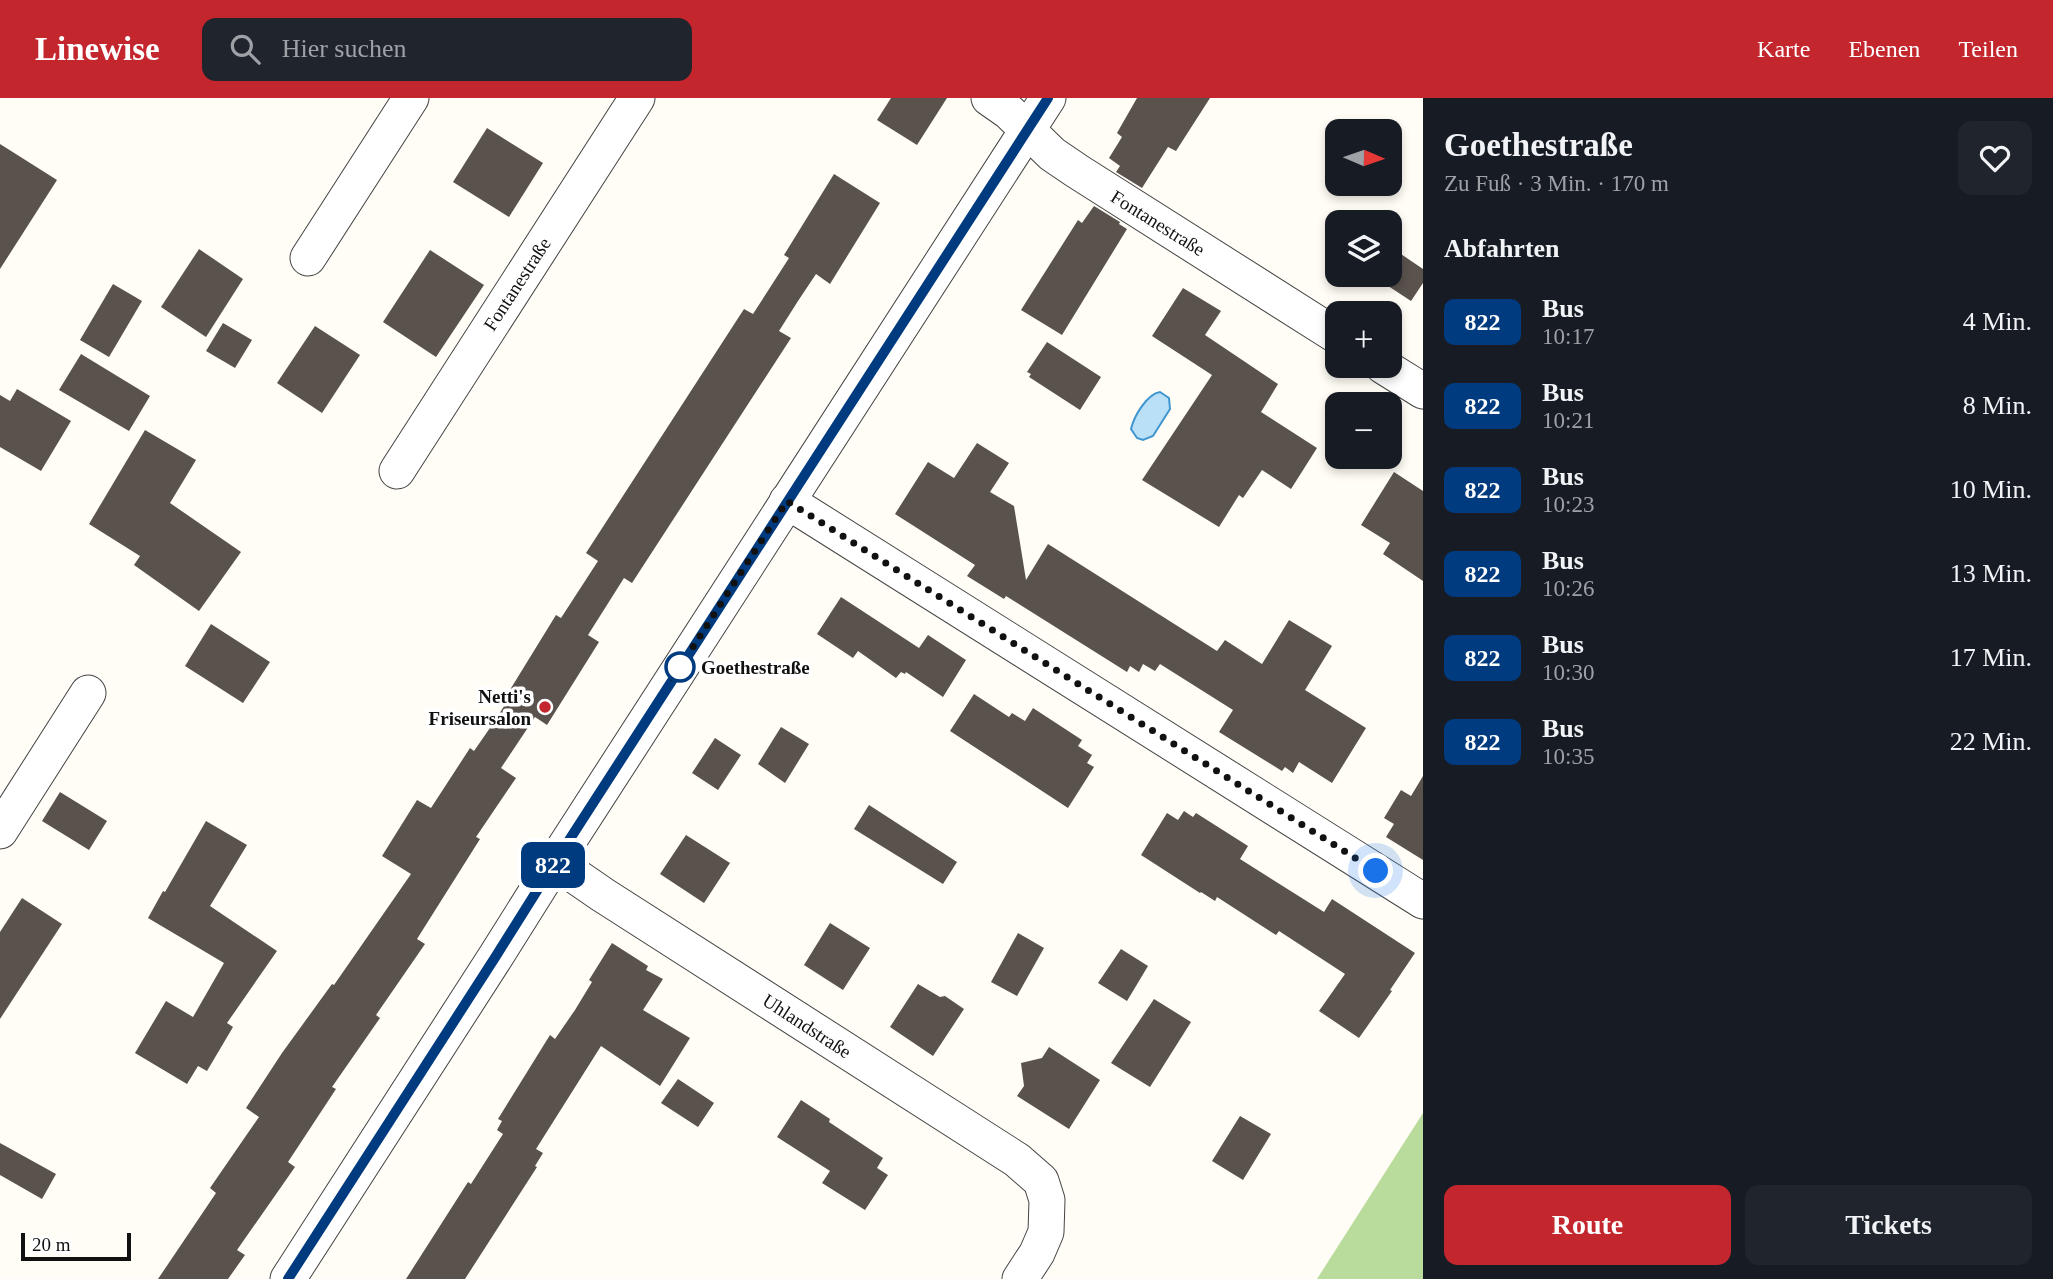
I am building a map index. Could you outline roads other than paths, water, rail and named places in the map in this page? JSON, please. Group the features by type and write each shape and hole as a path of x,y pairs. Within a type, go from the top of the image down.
{"street":[{"path":"307,258 411,98"},
{"name":"Fontanestraße","path":"397,471 637,98"},
{"name":"Fontanestraße","path":"989,98 1009,112 1052,154 1077,172 1325,329"},
{"path":"288,1279 1048,98"},
{"path":"1402,378 1423,391"},
{"path":"787,501 1423,901"},
{"path":"0,831 88,693"},
{"name":"Uhlandstraße","path":"555,862 1017,1160 1041,1181 1047,1200 1046,1231 1037,1253 1020,1279"}],"water":[{"path":"1160,392 1169,398 1170,409 1153,436 1143,440 1137,438 1131,429 1135,418 1146,401"}],"place":[{"name":"Goethestraße","path":"680,667"},
{"name":"Netti's Friseursalon","path":"545,707"}]}
